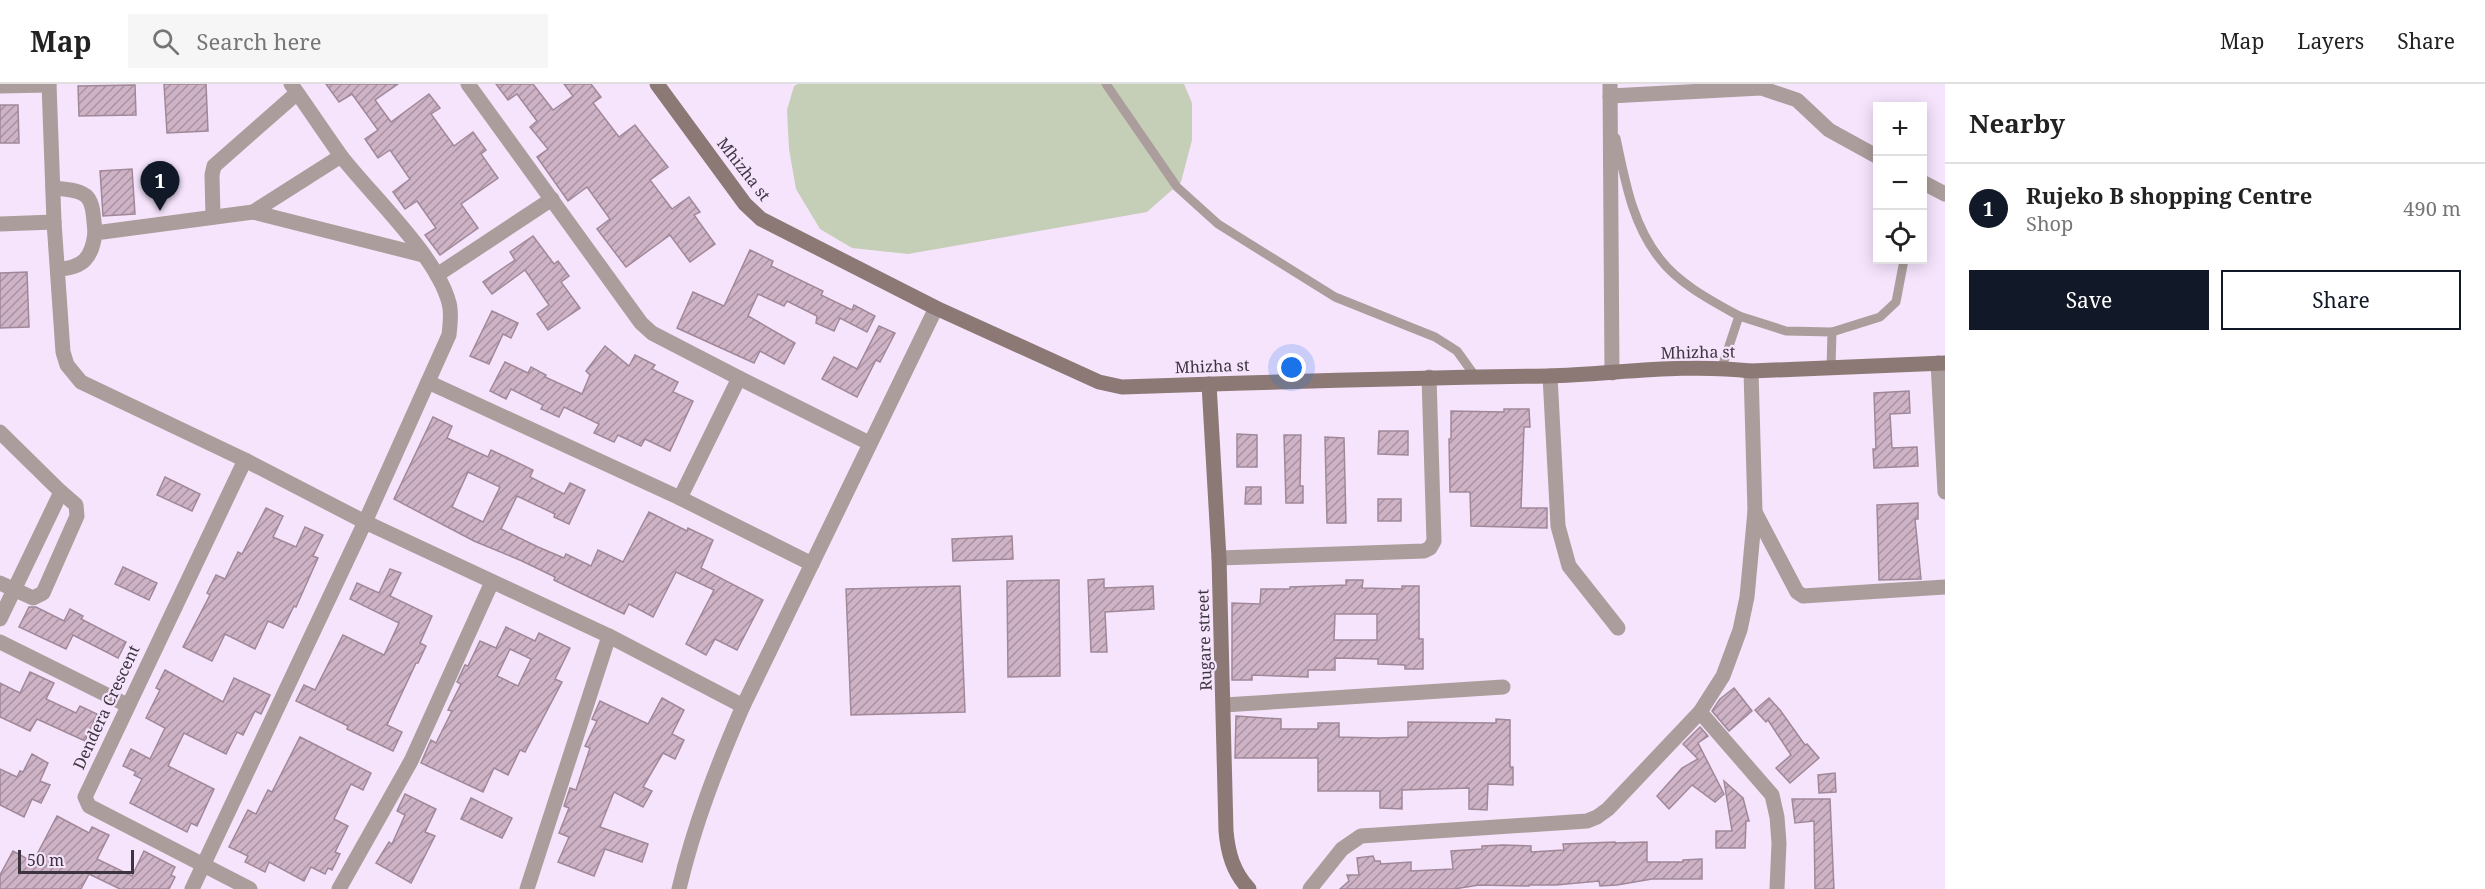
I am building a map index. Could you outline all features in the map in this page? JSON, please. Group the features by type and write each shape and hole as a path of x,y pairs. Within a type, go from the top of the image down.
{"street":[{"path":"468,84 641,323 652,333 869,442"},
{"name":"Mhizha st","path":"657,84 752,212 769,223 936,308 1099,382 1122,387 1429,377 1550,376 1722,367 1751,371 1941,363"},
{"path":"0,86 49,85 54,222 63,352 73,374 81,382 244,460 365,522 609,636 743,706"},
{"path":"192,889 365,522 428,382 448,335 451,322 449,303 437,275 341,156 294,88 214,166 212,175 213,217"},
{"path":"1612,373 1610,90 1761,88 1797,100 1824,126 1876,156"},
{"path":"253,212 341,156"},
{"path":"1927,184 1945,194"},
{"path":"53,188 78,190 86,196 93,204 95,233 93,249 84,261 74,269 58,269"},
{"path":"437,275 552,199"},
{"path":"95,233 253,212 423,255"},
{"path":"0,224 54,222"},
{"path":"679,889 690,841 716,769 743,706 869,442 936,308"},
{"path":"1941,363 1945,492"},
{"path":"1310,889 1342,849 1361,836 1587,821 1597,817 1630,788 1700,712 1723,676 1740,630 1747,597 1755,511 1751,371"},
{"path":"1550,376 1558,526 1569,566 1618,628"},
{"path":"1219,558 1424,551 1430,548 1434,541 1429,377"},
{"path":"680,498 739,378"},
{"path":"428,382 680,498 812,564"},
{"name":"Rugare street","path":"1209,384 1219,558 1228,853 1240,880 1249,889"},
{"path":"0,432 76,505 77,516 45,589 35,598 0,583"},
{"name":"Dendera Crescent","path":"244,460 86,791 87,803 250,889"},
{"path":"0,619 61,492"},
{"path":"1755,511 1797,592 1803,597 1945,587"},
{"path":"339,889 411,761 492,582"},
{"path":"527,889 609,636"},
{"path":"0,642 127,705"},
{"path":"1224,705 1503,687"},
{"path":"1700,712 1772,795 1779,843 1777,889"}],"lane":[{"path":"1106,84 1177,187 1218,224 1335,297 1435,337 1457,351 1475,376"},
{"path":"1610,113 1632,208 1660,260 1696,291 1739,316 1786,331 1832,332 1880,317 1896,302 1903,264"},
{"path":"1722,367 1739,316"},
{"path":"1832,332 1832,368"}],"green space":[{"path":"798,84 1184,84 1192,103 1192,140 1181,182 1147,212 908,254 852,248 820,229 796,189 789,149 787,110 794,86"}],"building":[{"path":"164,84 206,84 208,131 167,133"},
{"path":"326,84 398,84 375,100 391,122 429,94 440,108 431,114 454,146 473,132 486,150 481,154 498,178 461,204 478,228 440,255 425,235 436,228 417,201 405,209 393,192 410,179 390,150 378,158 365,139 378,130 352,94 339,102"},
{"path":"496,84 533,84 553,110 573,96 564,84 591,84 601,97 593,103 619,137 635,125 668,167 650,180 672,209 689,197 700,212 694,215 715,244 690,262 670,235 626,267 597,229 610,219 587,187 568,201 537,157 548,149 530,127 537,121 517,94 508,100"},
{"path":"135,85 136,115 79,116 78,86"},
{"path":"0,105 18,105 19,143 0,143"},
{"path":"132,169 135,214 103,216 100,171"},
{"path":"533,236 554,264 558,261 569,276 561,282 580,308 548,330 537,314 549,305 525,270 492,294 483,282 515,260 510,252"},
{"path":"750,250 773,261 771,266 823,291 821,295 852,310 854,305 875,316 867,332 840,318 834,331 816,323 817,316 787,301 784,306 758,294 748,316 795,343 784,364 760,351 754,363 677,328 693,292 724,306"},
{"path":"27,272 29,327 0,328 0,273"},
{"path":"492,311 518,323 511,338 503,334 489,364 470,356"},
{"path":"879,326 895,333 880,362 876,360 857,397 822,379 834,357 857,369"},
{"path":"605,346 629,366 635,355 655,365 652,369 678,382 673,392 693,401 670,451 645,439 641,446 618,435 614,442 594,433 599,424 564,407 559,417 541,409 543,405 511,389 506,399 490,391 505,362 528,373 531,367 546,375 545,377 582,394 590,375 586,371"},
{"path":"1909,391 1910,413 1890,414 1892,448 1917,447 1918,466 1874,468 1873,449 1876,449 1874,393"},
{"path":"1504,409 1529,409 1530,427 1524,427 1521,508 1547,508 1547,528 1471,526 1470,492 1450,492 1451,411 1504,412"},
{"path":"433,417 452,426 447,438 488,457 491,450 508,458 533,470 530,477 564,494 570,483 585,490 569,524 554,517 555,514 517,496 501,529 564,558 566,554 591,566 598,550 623,562 649,512 687,531 688,528 713,540 701,568 763,600 737,650 715,639 706,655 686,644 714,590 676,572 653,617 629,604 624,614 554,580 555,577 474,541 394,499","holes":["468,472 500,487 483,522 452,507"]},
{"path":"1379,431 1408,431 1408,455 1378,454"},
{"path":"1237,434 1257,435 1257,467 1237,467"},
{"path":"1284,435 1301,435 1300,486 1303,486 1303,503 1286,503"},
{"path":"1325,437 1344,438 1346,523 1327,523"},
{"path":"165,477 200,494 192,511 157,495"},
{"path":"1246,487 1261,487 1261,504 1245,504"},
{"path":"1378,499 1401,499 1401,521 1378,521"},
{"path":"1918,503 1918,519 1915,519 1921,579 1879,580 1877,505"},
{"path":"266,508 283,516 273,537 296,547 305,527 323,535 313,556 318,558 296,607 294,606 283,628 268,621 255,649 225,634 212,661 183,647 210,595 207,593 216,575 225,579 238,552 242,554"},
{"path":"1012,536 1013,559 953,561 952,539"},
{"path":"123,567 157,583 149,600 115,584"},
{"path":"390,569 401,573 390,596 432,616 420,643 426,646 387,725 402,732 393,751 296,701 304,685 315,690 343,635 384,655 399,623 350,599 357,583 379,593"},
{"path":"1104,579 1104,588 1153,586 1154,609 1105,612 1107,652 1091,652 1088,580"},
{"path":"1059,580 1060,676 1008,677 1007,581"},
{"path":"1346,580 1363,580 1362,588 1402,589 1402,586 1419,586 1419,639 1423,639 1423,669 1405,669 1405,665 1378,664 1378,659 1335,658 1335,670 1308,670 1308,677 1252,675 1252,680 1232,680 1232,603 1260,604 1261,589 1346,585","holes":["1335,614 1377,614 1377,640 1334,640"]},
{"path":"960,586 965,712 851,715 846,589"},
{"path":"29,607 36,607 64,621 70,609 83,616 81,619 126,642 118,658 73,635 66,649 19,627"},
{"path":"506,627 535,641 539,633 570,648 555,679 562,682 525,752 520,750 508,775 494,768 483,792 421,763 431,740 436,743 452,711 448,710 461,684 457,682 480,641 496,648","holes":["510,649 531,659 518,686 497,676"]},
{"path":"165,670 223,702 234,678 270,695 261,714 255,711 243,735 237,732 226,754 184,733 168,766 214,789 197,826 191,823 187,832 130,803 142,779 134,775 136,772 123,766 131,749 150,759 165,728 146,718 160,690 156,688"},
{"path":"30,672 54,683 46,699 76,713 80,706 97,714 85,741 37,719 30,731 0,717 0,683 20,693"},
{"path":"1734,688 1752,711 1729,731 1712,711 1720,699"},
{"path":"662,698 684,710 672,734 684,740 675,759 663,753 643,787 652,791 643,807 614,792 600,827 648,844 642,862 605,849 594,876 558,862 569,837 559,833 569,808 564,806 570,788 576,790 590,748 585,746 597,721 592,719 600,701 648,724"},
{"path":"1769,698 1805,745 1807,744 1819,758 1790,783 1776,768 1791,755 1768,720 1766,722 1755,710"},
{"path":"1236,716 1281,719 1281,729 1318,729 1318,723 1339,723 1339,737 1379,738 1408,737 1408,722 1496,723 1496,719 1510,720 1510,767 1513,767 1513,785 1488,784 1487,810 1469,809 1469,788 1402,790 1402,809 1380,808 1380,791 1318,791 1318,758 1235,758"},
{"path":"1700,727 1708,736 1698,743 1724,794 1715,802 1692,785 1669,809 1657,796 1682,768 1698,759 1683,744"},
{"path":"300,737 371,773 363,790 351,784 334,819 348,826 335,852 340,854 332,870 328,868 325,874 311,867 304,881 269,862 265,872 245,862 248,856 229,847 248,810 256,814 268,790 272,792"},
{"path":"32,754 48,763 40,781 50,785 41,803 32,799 24,817 0,805 0,769 17,777 20,771 23,772"},
{"path":"1835,773 1836,792 1819,793 1818,775"},
{"path":"1724,781 1743,798 1749,821 1746,821 1745,848 1716,848 1716,831 1732,831"},
{"path":"405,794 436,809 425,832 435,836 411,883 376,863 389,842 392,844 405,815 397,811"},
{"path":"471,798 512,818 502,838 461,819"},
{"path":"1792,799 1830,799 1834,889 1815,889 1814,821 1795,823"},
{"path":"57,816 89,833 92,827 109,835 97,859 132,876 144,851 175,867 171,875 175,877 169,889 120,889 89,874 81,889 0,889 0,875 13,851 33,862"},
{"path":"1647,842 1647,862 1683,862 1683,860 1702,859 1702,879 1652,879 1600,886 1599,881 1529,886 1479,885 1454,889 1340,889 1349,881 1347,875 1359,875 1357,858 1373,856 1375,861 1380,861 1381,864 1411,862 1411,871 1453,869 1451,851 1503,845 1531,846 1531,852 1564,850 1563,844"}],"place":[{"name":"Rujeko B shopping Centre","path":"160,211"}]}
